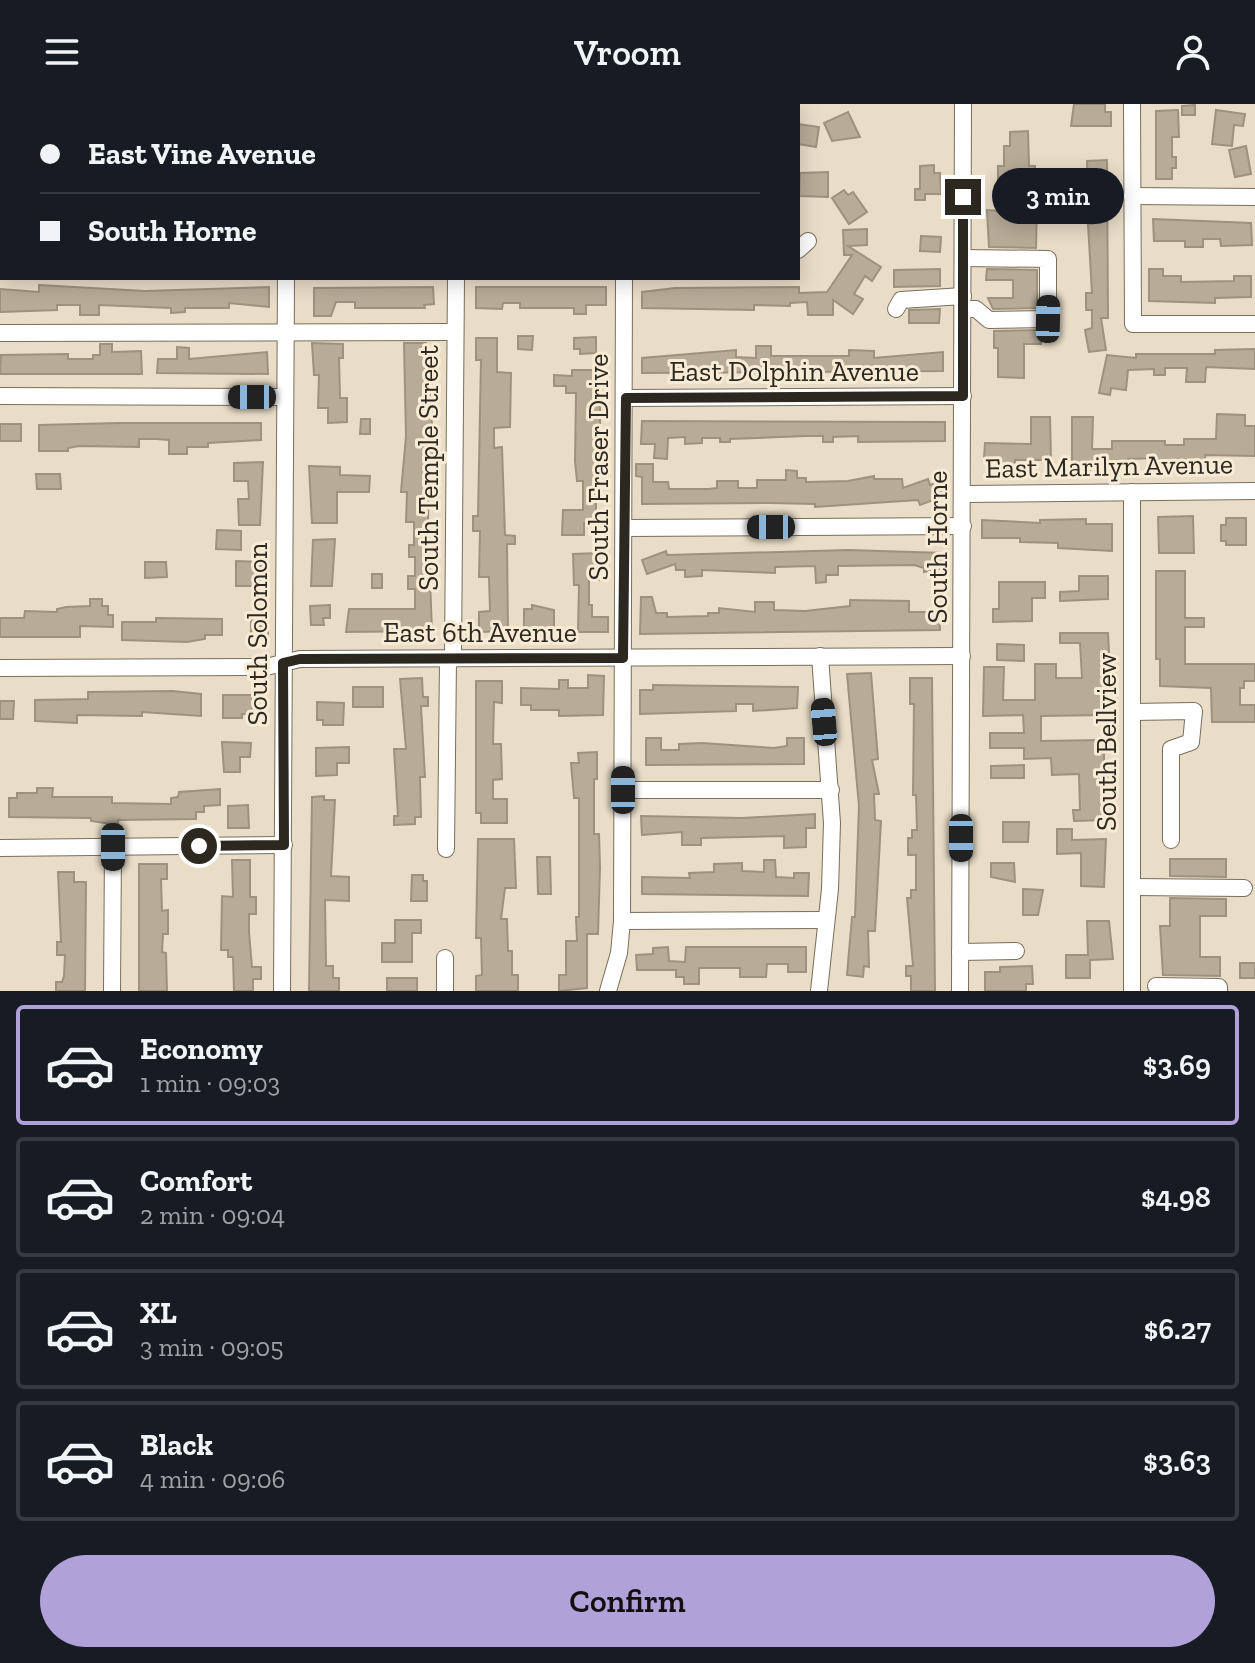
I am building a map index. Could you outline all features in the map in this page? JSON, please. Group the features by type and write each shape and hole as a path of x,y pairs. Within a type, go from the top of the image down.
{"street":[{"name":"South Horne","path":"960,991 963,104"},
{"path":"1132,104 1133,324 1255,324"},
{"path":"1132,196 1255,197"},
{"path":"896,309 901,300 912,296 963,302 989,320 1048,319 1048,259 963,258"},
{"name":"South Solomon","path":"282,991 286,280"},
{"name":"South Temple Street","path":"446,849 456,280"},
{"name":"South Fraser Drive","path":"608,991 619,953 622,921 624,280"},
{"path":"0,333 455,332"},
{"path":"0,396 284,397"},
{"name":"East Dolphin Avenue","path":"626,398 963,396"},
{"name":"East Marilyn Avenue","path":"963,494 1255,491"},
{"name":"South Bellview","path":"1132,492 1132,991"},
{"path":"625,528 963,526"},
{"path":"819,991 826,920 831,790 820,656"},
{"name":"East 6th Avenue","path":"0,668 266,667 300,659 962,656"},
{"path":"1132,712 1194,711 1191,742 1171,749 1171,840"},
{"path":"623,790 831,790"},
{"path":"0,848 284,845"},
{"path":"112,991 113,847"},
{"path":"1132,887 1244,888"},
{"path":"622,921 826,920"},
{"path":"960,952 1016,951"},
{"path":"445,958 445,991"},
{"path":"1156,986 1219,987 1219,991"}],"building":[{"path":"1074,104 1105,104 1105,112 1111,112 1111,126 1071,126"},
{"path":"1195,105 1195,115 1182,115 1182,106"},
{"path":"1178,110 1179,137 1172,137 1172,157 1176,157 1176,168 1172,168 1172,179 1156,179 1156,111"},
{"path":"1216,110 1245,114 1243,126 1234,125 1232,146 1212,144"},
{"path":"848,112 860,137 832,141 824,123"},
{"path":"800,124 819,127 816,147 800,144"},
{"path":"1028,131 1029,166 1035,166 1035,185 998,184 998,166 1004,166 1004,146 1010,146 1010,132"},
{"path":"1246,146 1251,174 1235,177 1229,150"},
{"path":"1107,160 1108,318 1101,318 1106,350 1089,352 1085,330 1092,328 1092,310 1086,310 1086,293 1092,293 1088,224 1093,224 1092,200 1065,201 1064,190 1088,190 1087,161"},
{"path":"934,165 934,173 940,173 941,194 925,194 925,200 915,200 915,189 920,189 920,166"},
{"path":"828,172 828,197 800,196 800,173"},
{"path":"844,190 848,195 853,192 867,212 849,224 832,198"},
{"path":"1037,204 1036,248 989,247 987,210 1000,211 999,205"},
{"path":"1153,219 1251,223 1252,245 1221,246 1220,239 1203,239 1203,247 1185,247 1185,241 1154,241"},
{"path":"867,229 867,245 848,246 881,267 872,281 865,276 854,294 863,299 853,314 833,300 833,315 808,315 807,302 790,303 790,306 754,305 754,310 642,308 642,292 675,288 799,287 799,293 827,292 852,255 844,255 843,230"},
{"path":"921,236 941,237 940,252 920,251"},
{"path":"940,269 940,286 894,287 894,270"},
{"path":"987,269 1037,270 1037,308 993,309 988,298 1013,298 1013,280 986,280"},
{"path":"1149,269 1163,269 1163,276 1181,276 1181,282 1234,281 1234,276 1251,276 1251,297 1215,298 1215,303 1149,301"},
{"path":"39,285 145,291 269,287 269,307 229,303 229,308 185,308 185,312 171,313 171,308 99,305 99,315 80,315 80,305 57,305 57,310 0,312 0,289 39,292"},
{"path":"433,287 434,304 424,305 425,308 355,308 355,302 336,302 331,316 314,316 314,288"},
{"path":"476,287 606,287 606,305 586,305 586,314 574,314 574,308 520,308 520,303 503,303 502,309 476,308"},
{"path":"940,309 939,323 909,323 909,310"},
{"path":"1041,330 1041,344 1024,344 1024,378 998,377 998,348 994,348 994,331"},
{"path":"518,336 533,336 532,350 518,349"},
{"path":"596,337 596,353 580,354 580,349 574,349 574,338"},
{"path":"476,338 497,338 497,372 511,373 510,427 494,428 494,448 502,447 505,535 515,536 515,544 507,544 508,631 479,632 479,612 490,611 489,577 479,577 480,531 473,531 473,516 478,516 481,360 476,360"},
{"path":"312,343 343,344 343,358 339,358 340,398 347,398 347,422 328,423 328,408 318,408 319,375 314,375"},
{"path":"404,343 426,343 425,368 430,368 433,458 429,458 428,527 432,631 346,632 349,609 415,609 415,589 408,589 408,576 415,576 415,557 409,557 409,545 414,545 414,522 406,522 407,492 401,492 406,436"},
{"path":"100,344 112,344 112,352 141,351 142,374 0,374 1,355 68,354 68,359 93,359 93,355 100,355"},
{"path":"756,346 771,346 771,356 849,356 849,350 874,351 874,358 943,352 943,371 642,373 642,358 736,350 736,357 756,358"},
{"path":"177,347 189,348 189,359 267,352 268,374 157,373 158,359 177,359"},
{"path":"1255,349 1255,369 1206,367 1205,382 1186,382 1187,368 1165,368 1165,375 1154,375 1154,369 1128,370 1126,390 1111,388 1110,395 1099,393 1107,355 1136,358 1136,354 1215,354 1215,350"},
{"path":"572,370 596,370 595,405 600,405 600,502 596,502 596,523 584,523 584,535 562,535 563,510 583,510 583,481 577,481 575,461 576,393 566,393 566,386 554,386 554,375 572,376"},
{"path":"1217,414 1245,415 1245,426 1255,426 1255,456 1205,455 1205,463 1165,463 1165,468 1156,468 1156,458 1128,459 1128,462 1090,463 1090,470 1072,470 1072,417 1093,417 1092,449 1112,449 1112,441 1165,441 1165,445 1184,445 1184,439 1216,439"},
{"path":"1031,417 1050,417 1051,460 1015,460 1015,474 1000,474 1000,458 984,458 985,443 1031,444"},
{"path":"361,419 370,419 370,434 360,434"},
{"path":"642,421 945,422 945,441 858,442 858,436 833,437 833,442 823,442 823,436 806,436 730,439 730,442 720,442 720,438 702,438 702,443 685,444 685,437 668,438 667,459 654,458 655,444 641,444"},
{"path":"261,423 261,440 208,443 208,447 187,447 187,454 169,454 169,440 156,439 139,439 139,447 79,446 68,448 68,451 39,451 39,425"},
{"path":"0,424 21,424 21,441 0,441"},
{"path":"263,462 260,525 239,525 238,499 249,499 248,481 234,481 234,463"},
{"path":"636,464 653,464 653,482 668,482 669,489 717,488 717,481 738,481 738,488 757,488 757,480 786,480 786,470 797,471 797,478 806,478 806,482 848,481 874,476 874,479 902,479 903,488 928,479 930,485 938,482 944,496 920,505 918,500 815,507 815,504 770,503 642,504 642,477 636,476"},
{"path":"309,466 340,467 340,475 370,476 369,492 337,492 337,523 312,523"},
{"path":"36,474 60,474 61,489 37,489"},
{"path":"1193,516 1194,553 1159,553 1158,517"},
{"path":"1226,518 1246,518 1246,545 1226,545 1226,541 1221,541 1221,525 1226,525"},
{"path":"1086,519 1086,524 1112,524 1112,551 1058,548 1058,543 1020,542 1020,538 982,538 982,520 1040,523 1040,520"},
{"path":"217,530 241,531 241,550 216,549"},
{"path":"335,539 332,586 311,586 313,540"},
{"path":"848,550 944,553 944,568 924,572 924,568 914,565 838,566 838,575 826,575 826,582 816,583 815,566 775,567 775,573 702,570 702,576 685,577 685,570 676,570 675,564 647,574 642,560 666,551 667,555"},
{"path":"599,553 599,580 589,580 589,605 592,605 592,617 608,617 608,632 578,632 579,585 574,585 573,554"},
{"path":"236,561 261,562 260,586 236,586"},
{"path":"145,562 166,562 167,577 145,578"},
{"path":"1156,571 1185,571 1185,618 1204,618 1204,627 1185,627 1185,664 1255,664 1255,681 1244,681 1244,688 1240,688 1240,705 1255,705 1255,722 1212,722 1211,688 1160,686 1160,659 1156,659"},
{"path":"372,574 382,574 382,588 372,588"},
{"path":"1079,576 1108,576 1108,599 1060,601 1060,592 1079,591"},
{"path":"999,582 1045,582 1045,598 1032,598 1032,621 993,622 993,609 999,609"},
{"path":"641,597 652,597 656,613 667,613 667,617 708,616 708,613 719,613 719,608 755,612 755,602 774,602 774,610 805,611 850,606 850,600 909,601 909,612 939,612 940,630 640,634"},
{"path":"90,599 102,599 102,606 108,606 108,615 113,615 113,627 80,626 80,637 0,637 0,618 24,618 25,611 57,612 57,609 66,607 90,606"},
{"path":"330,605 330,618 323,618 324,625 311,625 310,606"},
{"path":"532,605 554,610 554,630 524,630 524,609 532,609"},
{"path":"156,618 222,619 222,635 205,635 205,639 187,642 122,640 122,622 156,622"},
{"path":"260,619 260,626 268,626 268,639 251,639 251,620"},
{"path":"1060,633 1108,633 1111,692 1103,692 1104,715 1041,716 1041,741 1104,740 1104,763 1108,763 1105,820 1074,821 1073,810 1080,810 1079,774 1052,775 1051,758 1024,759 1024,748 990,748 990,733 1024,733 1023,715 983,716 984,667 1004,667 1003,700 1035,700 1035,664 1056,664 1056,678 1082,678 1080,643 1060,643"},
{"path":"997,644 1024,645 1024,661 997,660"},
{"path":"871,673 878,759 872,760 879,794 874,794 875,820 881,821 875,931 868,931 869,967 864,966 863,977 847,975 852,917 855,917 859,806 847,674"},
{"path":"588,675 604,676 603,715 559,716 559,710 531,710 531,705 521,705 521,688 559,689 559,680 568,680 568,688 588,688"},
{"path":"422,678 423,697 428,697 428,706 421,706 425,777 420,777 421,817 415,817 415,824 394,825 394,816 398,816 394,749 406,749 400,679"},
{"path":"910,678 932,678 935,991 911,991 911,976 906,976 906,966 913,966 907,898 911,898 911,890 916,890 916,855 908,855 908,838 912,838 912,830 917,830 916,795 913,795 914,704 910,704"},
{"path":"476,681 502,681 502,703 494,702 493,744 501,744 502,779 493,780 493,799 507,799 507,823 481,823 481,813 476,813"},
{"path":"653,685 798,687 797,708 753,711 753,704 736,704 736,711 640,714 640,690 653,690"},
{"path":"353,687 383,687 383,707 353,707"},
{"path":"172,691 201,694 201,716 142,712 142,716 77,715 77,723 35,721 35,700 88,699 88,692"},
{"path":"223,695 252,695 252,714 242,714 242,718 223,718"},
{"path":"0,701 14,701 13,719 0,719"},
{"path":"317,702 344,703 343,725 323,725 323,720 317,720"},
{"path":"646,738 661,738 661,750 679,750 679,744 702,743 774,748 787,746 787,738 804,738 804,764 646,765"},
{"path":"222,742 251,743 250,757 240,757 240,772 224,772"},
{"path":"349,747 349,763 337,763 337,775 316,776 316,748"},
{"path":"597,752 594,834 599,834 598,934 587,934 587,988 559,991 559,975 566,975 566,941 577,941 576,917 579,917 579,798 574,798 571,763 579,763 578,753"},
{"path":"1024,765 1024,778 991,778 991,766"},
{"path":"37,788 53,788 52,797 112,797 112,803 171,804 171,798 178,797 179,792 220,789 220,805 204,806 204,812 196,812 196,819 118,820 118,825 91,821 91,818 9,817 9,798 17,798 17,793 37,793"},
{"path":"324,796 324,800 335,800 331,876 349,877 349,901 325,900 326,966 333,966 333,978 339,978 339,991 309,991 312,797"},
{"path":"248,805 249,828 228,828 228,806"},
{"path":"815,814 815,828 806,828 806,847 784,848 784,836 701,838 701,845 682,845 682,832 642,835 641,816 742,818"},
{"path":"1003,822 1029,822 1028,842 1003,842"},
{"path":"1057,829 1072,829 1072,840 1106,839 1104,887 1081,886 1081,853 1057,854"},
{"path":"478,839 514,839 516,888 505,888 501,919 507,919 508,951 512,951 512,975 518,975 518,991 476,991 476,976 482,975 481,938 476,938"},
{"path":"537,857 550,857 551,894 538,894"},
{"path":"1170,859 1226,859 1226,877 1170,876"},
{"path":"232,860 250,860 250,897 256,897 256,914 249,914 249,932 252,967 261,967 261,979 253,979 253,991 234,991 233,957 228,957 228,950 221,950 222,896 233,897"},
{"path":"764,860 775,860 776,877 794,878 794,873 809,873 808,896 642,894 642,877 690,878 689,873 714,872 714,864 742,863 742,871 764,872"},
{"path":"991,863 1014,863 1015,882 991,877"},
{"path":"139,864 167,864 167,879 161,879 162,911 168,910 168,934 163,934 162,952 166,953 167,991 139,991"},
{"path":"58,872 74,872 74,882 86,882 85,991 56,991 56,982 62,982 64,976 65,955 57,955 57,942 61,942"},
{"path":"412,875 423,875 423,881 427,881 427,901 411,901"},
{"path":"1023,889 1043,890 1038,915 1023,915"},
{"path":"1170,898 1226,899 1226,916 1200,916 1200,957 1220,957 1220,976 1163,975 1160,926 1170,926"},
{"path":"395,920 421,920 421,933 412,933 412,962 382,962 382,943 395,943"},
{"path":"1087,921 1109,921 1113,959 1090,960 1090,978 1066,978 1066,955 1088,955"},
{"path":"668,947 669,961 685,962 686,947 806,947 806,972 788,972 788,964 767,964 766,977 740,977 740,968 699,968 699,984 684,984 684,977 676,977 676,970 637,970 636,955 653,954 653,948"},
{"path":"1240,963 1255,963 1255,978 1240,978"},
{"path":"1032,966 1033,984 1026,984 1026,991 985,991 985,972 1000,972 1000,967"},
{"path":"387,978 417,978 417,991 387,991"}],"route":[{"path":"199,846 284,845 283,663 300,659 623,658 626,398 963,396 963,197"}]}
